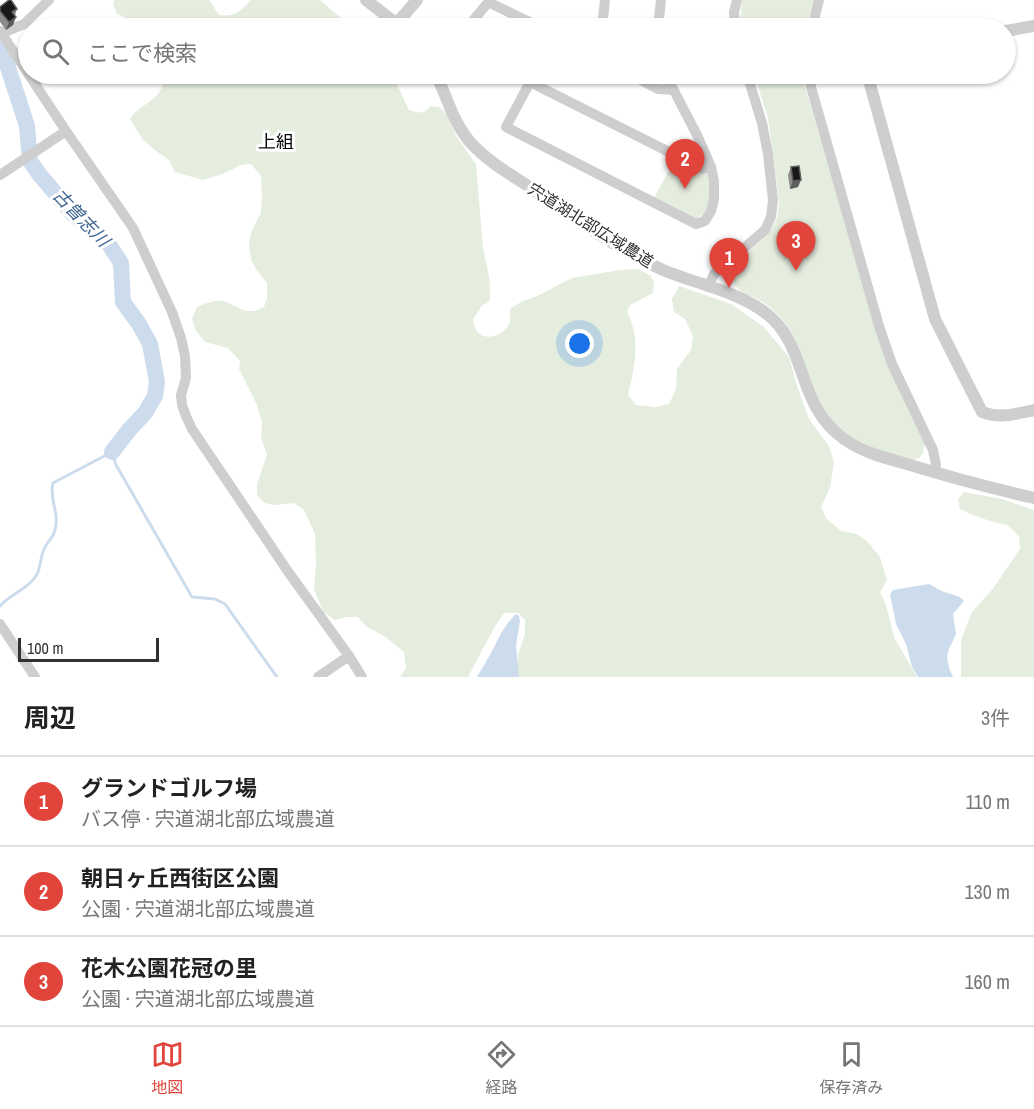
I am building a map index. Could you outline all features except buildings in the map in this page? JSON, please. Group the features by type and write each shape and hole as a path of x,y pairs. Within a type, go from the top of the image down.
{"street":[{"path":"30,18 49,0"},
{"path":"366,0 390,18"},
{"path":"405,18 417,0"},
{"path":"603,18 605,0"},
{"path":"659,18 661,0"},
{"path":"734,18 737,0"},
{"path":"814,18 819,0"},
{"path":"475,18 489,1 522,18"},
{"path":"18,26 1,32 18,58"},
{"path":"1016,29 1034,26"},
{"path":"35,84 133,228 171,312 186,356 182,405 192,429 362,677"},
{"name":"宍道湖北部広域農道","path":"440,84 461,130 471,144 488,159 633,256 665,271 748,302 767,314 782,328 821,416 844,439 861,449 935,473 1034,498"},
{"path":"529,84 506,127 696,224 705,221 711,211 714,181 711,167 698,137 670,84"},
{"path":"534,84 703,169 711,167"},
{"path":"650,84 658,88 673,90"},
{"path":"708,287 714,274 765,230 771,217 773,200 768,154 762,123 750,84"},
{"path":"811,84 879,326 892,364 933,450 935,473"},
{"path":"870,84 935,319 982,412 992,416 1004,416 1034,410"},
{"path":"0,175 66,131"},
{"path":"0,624 35,677"},
{"path":"318,677 349,656"}],"shaded area":[{"path":"114,0 209,0 219,15 229,15 237,13 251,0 320,0 341,18 126,18 117,14 113,5"},
{"path":"742,0 814,0 809,18 740,18"},
{"path":"163,84 397,84 409,110 421,112 431,106 440,107 447,115 456,136 476,164 490,300 481,307 473,319 476,330 485,336 501,333 510,322 510,309 572,278 638,269 651,276 654,282 653,293 630,305 627,312 635,342 628,395 636,405 656,407 669,404 676,389 677,369 691,350 693,336 685,319 674,312 672,299 679,286 731,304 764,327 789,357 809,419 829,446 834,462 830,488 821,507 826,518 841,531 857,534 867,541 880,557 887,580 880,592 886,605 894,637 917,677 518,677 518,655 525,634 525,620 518,613 504,613 468,677 400,677 406,668 404,652 384,636 367,627 358,617 335,620 323,612 314,589 315,534 304,510 294,503 274,505 265,503 257,495 257,484 267,455 261,438 262,423 257,405 239,369 240,361 228,348 205,342 196,331 192,319 197,307 215,301 222,301 247,311 264,307 267,298 267,283 251,260 249,245 251,232 261,213 261,176 251,164 241,165 203,180 175,172 169,160 143,140 130,119 161,90"},
{"path":"757,84 804,84 831,174 925,444 919,458 911,460 859,441 835,424 816,394 798,346 788,327 770,307 740,290 731,277 734,265 763,239 777,218 779,203 768,118"},
{"path":"675,159 710,176 711,188 708,205 697,220 654,198"},
{"path":"964,492 1002,499 1034,510 1034,677 961,677 961,640 972,612 992,590 1020,549 1019,536 1007,525 960,509 958,499"}],"water":[{"path":"929,584 960,597 964,601 953,614 956,634 947,656 953,677 918,677 896,624 890,594 893,590"},
{"path":"516,614 520,621 516,645 519,677 477,677 503,631"}],"waterway":[{"name":"古曽志川","path":"0,48 27,126 30,161 73,214 108,243 121,263 123,302 150,344 157,382 155,396 145,413 112,452"},
{"path":"0,606 28,585 38,573 44,549 55,528 53,483 112,452 116,465 192,597 215,599 225,604 277,677"}],"place":[{"name":"朝日ヶ丘西街区公園","path":"685,189"},
{"name":"花木公園花冠の里","path":"796,271"},
{"name":"グランドゴルフ場","path":"729,288"}],"district":[{"name":"上組","path":"276,142"}]}
